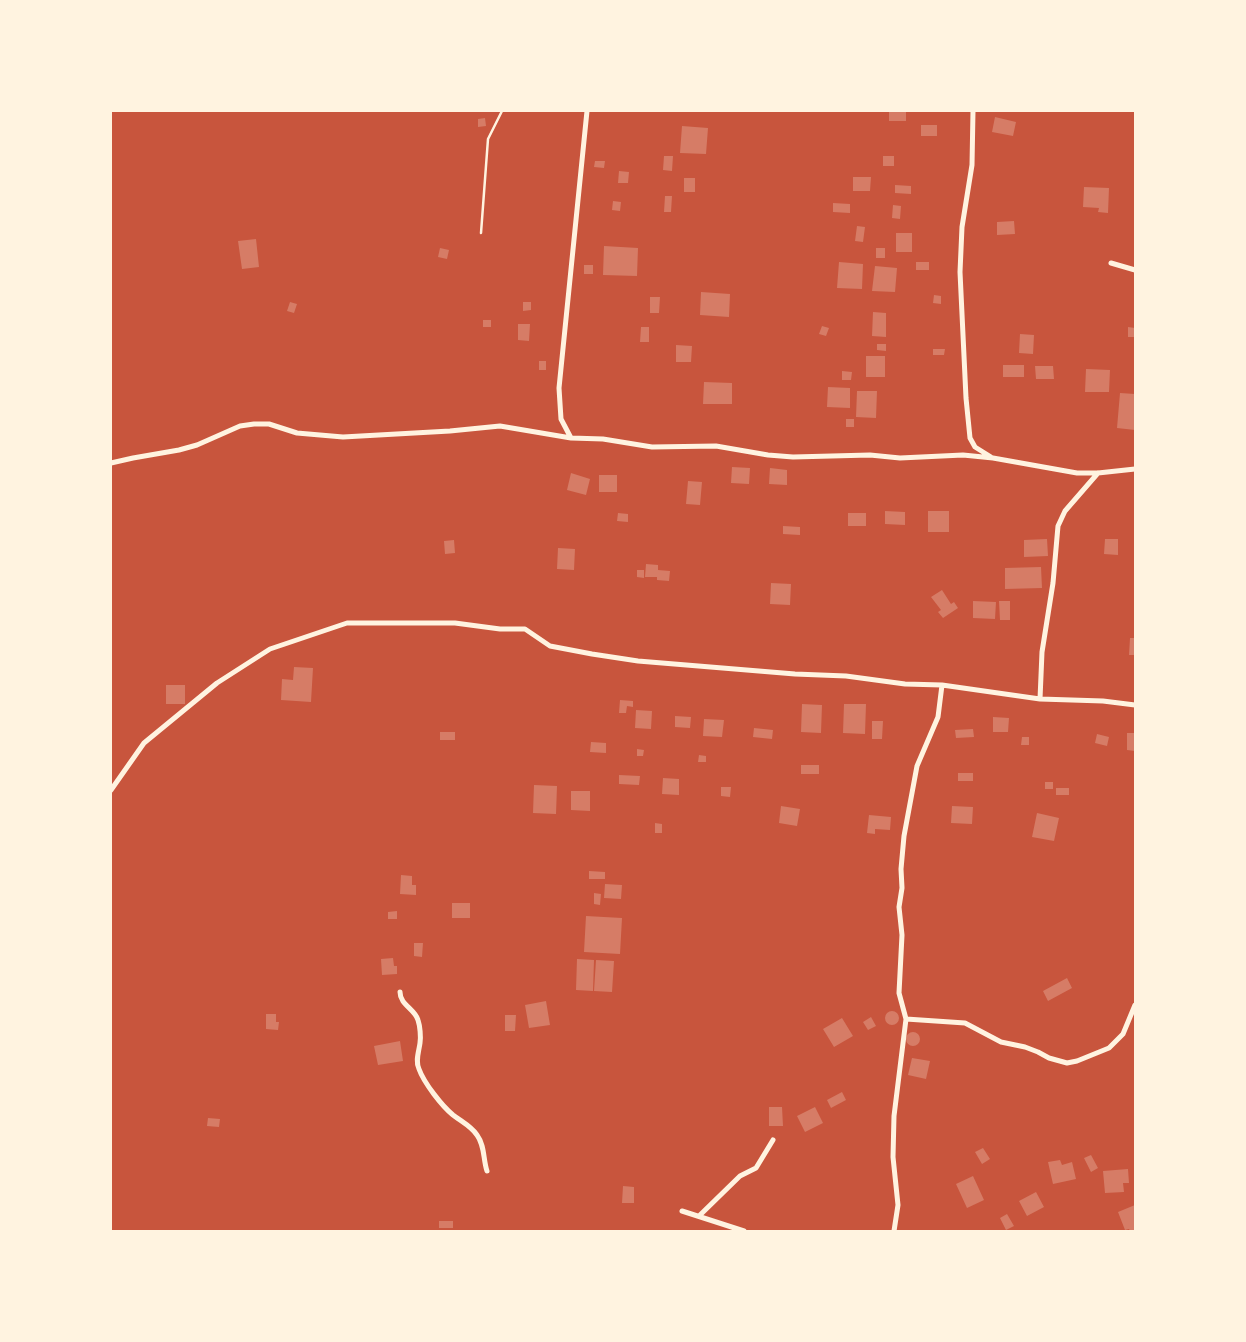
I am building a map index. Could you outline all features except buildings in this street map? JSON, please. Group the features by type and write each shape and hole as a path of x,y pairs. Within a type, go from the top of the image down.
{"street":[{"path":"571,438 561,419 559,388 587,111"},
{"path":"973,111 972,165 962,227 960,272 966,398 970,438 975,447 992,458"},
{"path":"1111,263 1135,270"},
{"path":"111,463 197,445 240,426 269,424 296,433 342,437 450,431 500,426 571,438 603,440 652,447 716,446 768,455 793,457 870,455 900,458 963,455 1077,472 1098,473 1135,469"},
{"path":"1040,699 1042,652 1053,583 1058,526 1065,511 1098,473"},
{"path":"111,790 144,743 217,683 270,649 347,623 455,623 500,629 525,629 550,646 638,661 795,674 846,676 905,684 942,685 1040,699 1103,701 1135,705"},
{"path":"894,1231 898,1205 893,1157 894,1116 906,1019 899,993 902,935 899,907 902,888 901,869 904,836 917,766 938,716 942,685"},
{"path":"400,992 401,999 416,1015 419,1023 419,1070 440,1102 478,1136 484,1152 487,1171"},
{"path":"906,1019 964,1024 1002,1042 1025,1047 1049,1058 1067,1063 1109,1048 1123,1034 1135,1005"},
{"path":"699,1216 740,1176 756,1168 773,1140"},
{"path":"682,1211 744,1231"}],"path":[{"path":"481,233 488,139 502,111"}]}
